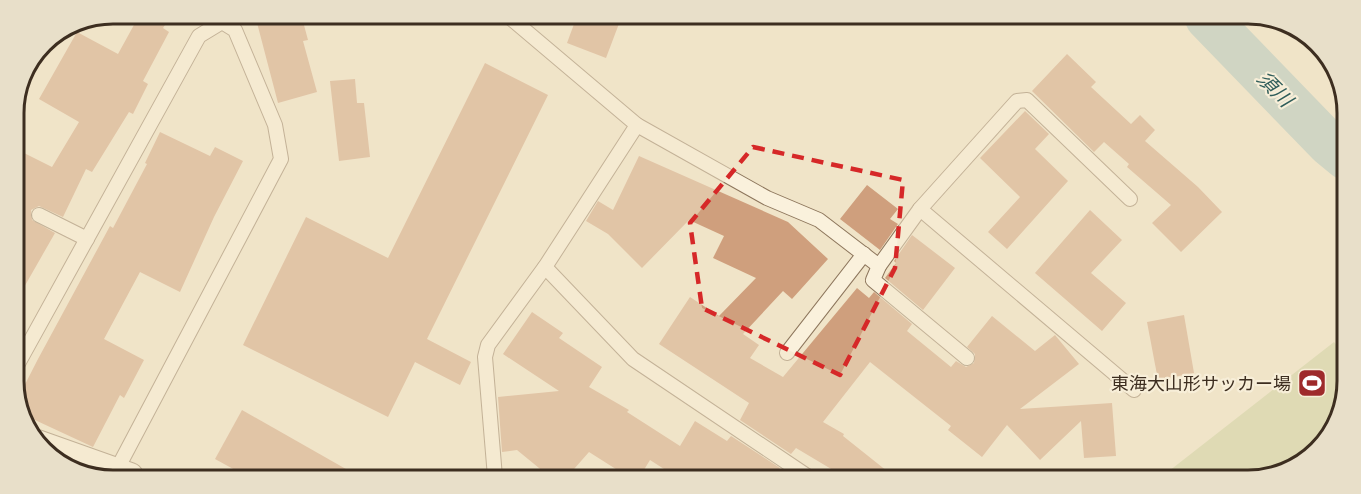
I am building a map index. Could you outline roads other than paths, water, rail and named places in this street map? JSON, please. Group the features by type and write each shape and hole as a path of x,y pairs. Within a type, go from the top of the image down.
{"street":[{"path":"58,451 108,469"}],"lane":[{"path":"24,353 199,36 214,24"},
{"path":"122,470 281,159 275,126 235,30 228,24"},
{"path":"518,24 637,125 767,198 819,220 879,266"},
{"path":"967,358 873,280 879,266 920,209 1017,101 1027,100 1130,199"},
{"path":"494,470 485,357 488,345 545,267 637,125"},
{"path":"920,209 1134,390"},
{"path":"39,215 87,238"},
{"path":"787,353 864,254"},
{"path":"545,267 633,359 798,470"}],"waterway":[{"name":"須川","path":"1213,24 1337,151"}],"place":[{"name":"東海大山形サッカー場","path":"1312,383"}]}
